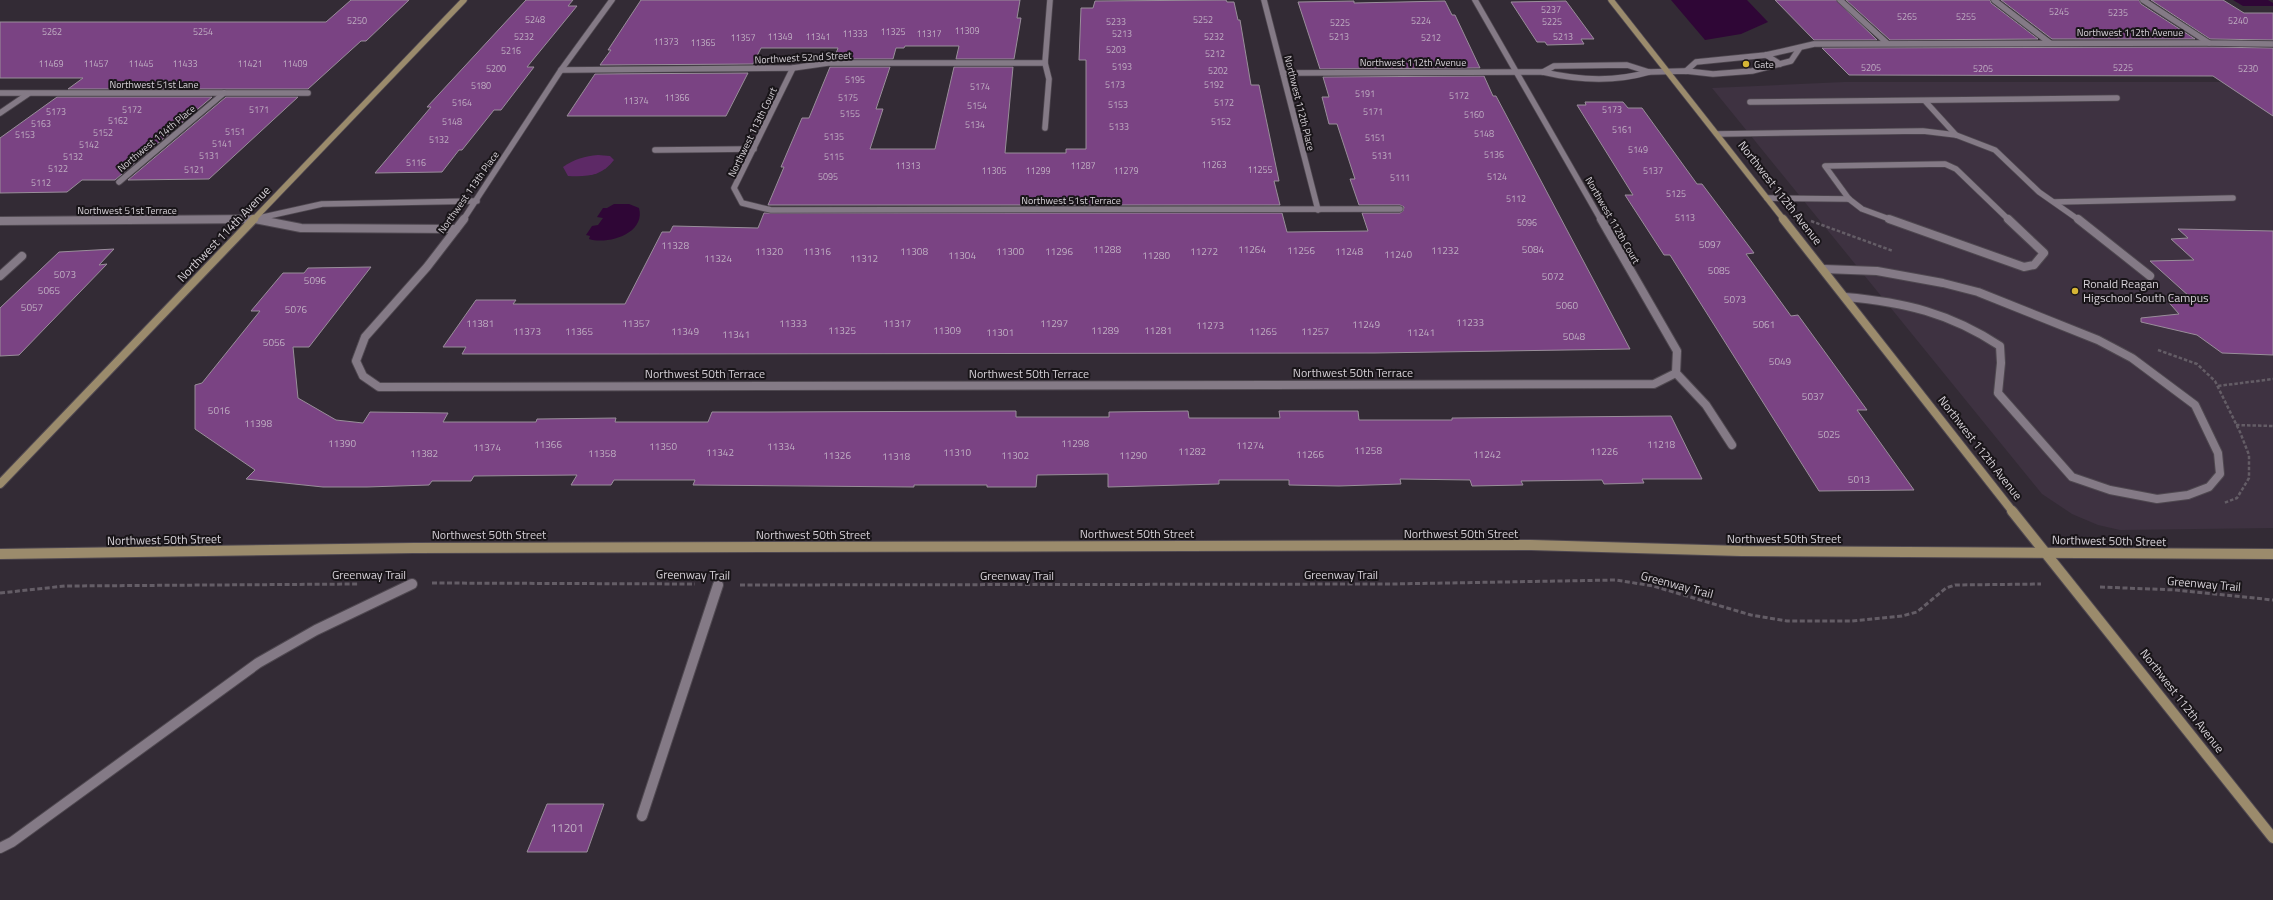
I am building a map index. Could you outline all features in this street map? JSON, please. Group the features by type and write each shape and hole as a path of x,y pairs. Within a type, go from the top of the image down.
{"street":[{"name":"Northwest 114th Avenue","path":"0,484 464,0"},
{"name":"Northwest 113th Place","path":"379,387 363,376 356,361 365,337 428,267 477,201 562,70 612,0"},
{"path":"1045,128 1049,79 1045,63 1050,0"},
{"name":"Northwest 112th Place","path":"1264,0 1318,210"},
{"name":"Northwest 112th Court","path":"1475,0 1677,351 1676,373"},
{"name":"Northwest 112th Avenue","path":"1611,0 2273,838"},
{"path":"1840,0 1887,43"},
{"path":"1994,0 2050,43"},
{"path":"2143,0 2209,43"},
{"name":"Northwest 112th Avenue","path":"1686,70 1696,62 1766,55 1799,49 1814,44 2273,44"},
{"name":"Northwest 112th Avenue","path":"1543,72 1554,66 1619,66 1649,72 1686,70 1713,74 1752,72 1791,61 1799,49"},
{"path":"1766,55 1780,64"},
{"name":"Northwest 52nd Street","path":"562,70 793,68 828,63 1045,63"},
{"name":"Northwest 113th Court","path":"742,203 734,188 793,68"},
{"name":"Northwest 112th Avenue","path":"1283,73 1543,72 1560,77 1636,77 1649,72"},
{"name":"Northwest 51st Lane","path":"0,93 308,93"},
{"name":"Northwest 114th Place","path":"119,182 224,93"},
{"path":"0,113 28,94"},
{"path":"1750,102 2117,98"},
{"path":"1925,101 1956,135"},
{"path":"1717,134 1923,131 1956,135 1995,150 2039,192 2100,234 2150,276"},
{"path":"655,150 754,149"},
{"path":"1767,198 1849,199 1862,209 2024,267 2034,265 2044,254 1951,166 1935,164 1825,166 1849,199"},
{"path":"2055,202 2233,198"},
{"name":"Northwest 51st Terrace","path":"254,219 322,204 477,201"},
{"name":"Northwest 51st Terrace","path":"742,203 771,210 1400,209"},
{"name":"Northwest 51st Terrace","path":"0,221 254,219 301,228 456,229"},
{"path":"0,276 22,256"},
{"path":"1824,269 1877,272 1950,284 2021,308 2098,340 2138,362 2195,405 2218,453 2220,474 2209,487 2188,495 2157,499 2110,490 2072,477 1998,393 2001,363 2000,346 1970,326 1916,306 1846,297"},
{"path":"1676,373 1706,404 1732,445"},
{"name":"Northwest 50th Terrace","path":"379,387 1654,384 1676,373"},
{"name":"Northwest 50th Street","path":"0,554 429,548 1491,546 1741,551 2273,554"},
{"path":"0,848 12,842 43,820 129,758 210,696 258,663 316,630 412,584"},
{"path":"642,816 718,585"}],"path":[{"path":"1809,220 1899,253"},
{"path":"2152,348 2197,364 2216,381 2249,455 2250,478 2237,498 2219,505"},
{"path":"2218,386 2273,379"},
{"path":"2236,425 2273,426"},
{"name":"Greenway Trail","path":"412,584 535,582 718,585 1375,584 1616,580 1669,590 1772,620 1801,621 1859,620 1902,616 1917,612 1946,588 1955,585 2018,582"},
{"name":"Greenway Trail","path":"0,593 72,586 364,584"},
{"name":"Greenway Trail","path":"2132,589 2199,591 2273,600"}],"shaded area":[{"path":"1671,0 1747,0 1768,22 1741,34 1705,40"},
{"path":"2233,0 2268,0 2273,3 2273,6 2243,6"},
{"name":"Ronald Reagan Higschool South Campus","path":"1844,82 2273,82 2273,528 2120,530 2098,525 2072,514 2042,494 1712,88"},
{"path":"598,155 610,156 614,160 604,169 588,176 568,176 563,167 580,158"},
{"path":"614,204 629,204 639,208 640,217 637,225 631,231 615,239 589,239 590,236 586,235 592,226 598,225 603,218 597,217 603,208 607,208"}],"building":[{"path":"351,0 409,0 366,41 361,41 308,89 68,89 83,78 0,78 0,22 326,22"},
{"path":"526,0 573,0 568,6 577,6 527,67 534,67 501,110 494,110 442,172 375,173 431,107 427,107"},
{"path":"641,0 1020,0 1017,18 1021,18 1014,59 956,59 959,46 905,46 904,48 896,48 893,59 834,59 838,48 761,48 753,64 600,65 611,50 608,50"},
{"path":"1226,0 1227,2 1234,2 1238,20 1240,20 1251,85 1259,85 1279,181 1274,181 1280,205 768,205 784,167 781,167 802,118 809,118 830,67 890,67 876,109 883,109 870,149 935,149 954,67 1013,67 1005,153 1066,153 1066,149 1086,149 1086,60 1079,60 1081,8 1093,8 1095,1"},
{"path":"1775,0 1836,0 1877,40 1814,40"},
{"path":"1846,0 1990,0 1991,3 2038,39 1890,40"},
{"path":"2001,0 2139,0 2141,4 2195,39 2052,39"},
{"path":"2151,0 2223,0 2244,13 2273,13 2273,40 2210,39"},
{"path":"1354,1 1354,3 1445,1 1452,15 1455,15 1480,68 1320,69 1298,2"},
{"path":"1566,1 1594,39 1581,39 1584,44 1547,45 1545,42 1537,42 1511,2"},
{"path":"1822,48 2273,48 2273,116 2213,76 1849,75"},
{"path":"748,73 726,116 567,116 595,74"},
{"path":"1484,76 1493,96 1496,96 1630,349 1375,353 462,354 466,347 443,347 476,300 516,300 513,304 625,304 662,232 670,232 673,226 758,228 764,213 1282,213 1287,232 1368,231 1362,213 1400,213 1403,211 1404,207 1400,205 1359,205 1350,179 1355,179 1337,124 1329,124 1322,97 1329,97 1323,77"},
{"path":"57,97 212,97 115,180 82,180 67,192 0,193 0,138"},
{"path":"226,97 298,97 209,179 128,180"},
{"path":"1585,102 1623,102 1628,108 1642,108 1697,184 1702,184 1754,253 1746,254 1791,316 1798,315 1867,410 1857,410 1914,490 1819,491 1670,255 1664,255 1625,195 1633,195 1577,105 1586,105"},
{"path":"2178,229 2273,231 2273,355 2222,353 2197,335 2141,322 2141,318 2179,314 2165,298 2190,297 2150,261 2194,260 2171,239 2188,238"},
{"path":"114,249 99,265 107,264 19,355 0,356 0,308 59,252"},
{"path":"371,267 309,347 293,347 298,398 336,420 363,423 370,412 448,413 443,422 536,422 537,419 616,418 615,422 708,422 712,412 1016,411 1016,417 1109,417 1109,412 1188,411 1189,418 1280,418 1279,411 1358,411 1359,420 1671,416 1702,479 1642,479 1644,483 1604,484 1602,480 1521,481 1523,485 1472,486 1470,480 1400,479 1401,484 1339,486 1289,485 1289,480 1219,480 1219,484 1108,487 1108,474 1037,475 1036,487 987,487 987,485 914,485 914,487 693,485 695,480 614,480 611,485 571,485 577,475 474,476 471,481 432,481 429,485 323,487 246,479 255,470 195,429 195,385 202,383 260,311 251,311 283,273 304,273 308,268"},
{"path":"547,804 604,804 587,852 527,852"}],"place":[{"name":"Gate","path":"1746,64"},
{"name":"Ronald Reagan Higschool South Campus","path":"2075,291"}]}
